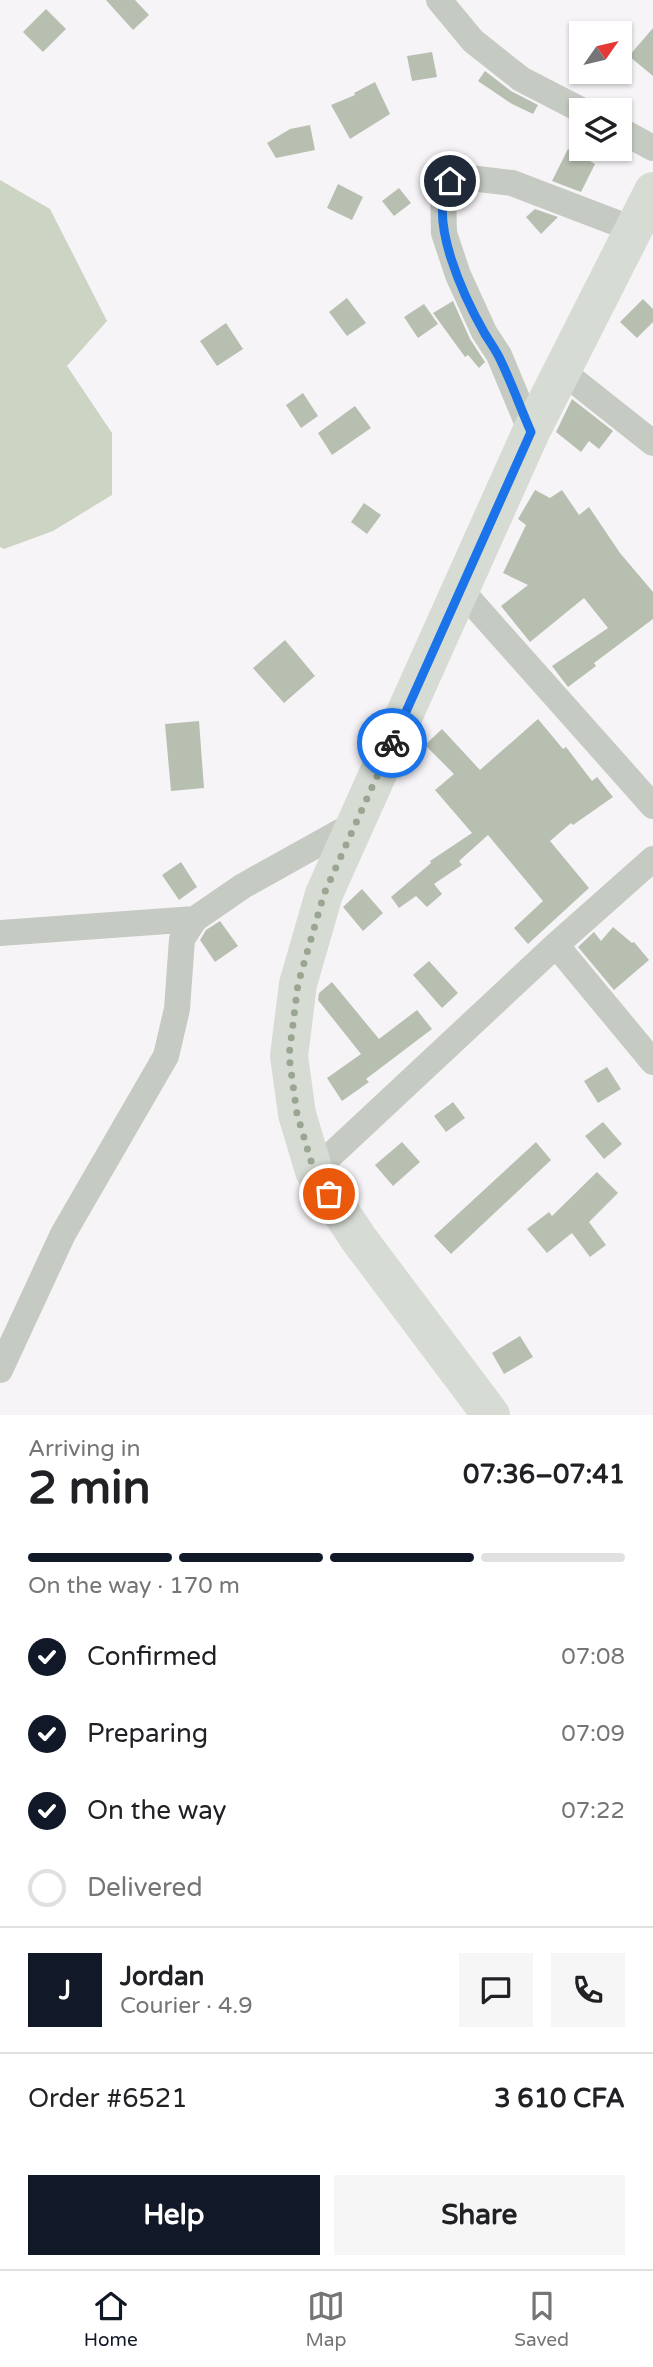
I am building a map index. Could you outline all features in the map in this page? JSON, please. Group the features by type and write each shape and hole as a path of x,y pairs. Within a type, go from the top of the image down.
{"main road":[{"path":"491,1415 358,1238 314,1171 297,1114 289,1056 302,971 324,894 531,432 653,191"}],"street":[{"path":"439,0 473,41 521,79 569,104"},
{"path":"632,137 653,148"},
{"path":"531,432 499,355 484,332 458,275 444,233 443,192 450,181 461,177 512,183 635,230"},
{"path":"562,372 653,443"},
{"path":"460,589 653,806"},
{"path":"0,1370 63,1234 166,1056 177,1009 182,939 195,919 243,886 356,823"},
{"path":"314,1171 556,945 653,859"},
{"path":"0,933 195,919"},
{"path":"556,945 653,1062"}],"shaded area":[{"path":"0,180 50,209 107,321 67,366 112,433 112,495 53,531 4,549 0,547"}],"building":[{"path":"106,0 135,0 149,15 133,30"},
{"path":"46,9 66,29 43,52 23,32"},
{"path":"653,28 653,76 632,58 632,52"},
{"path":"432,52 437,77 412,81 407,56"},
{"path":"485,71 511,91 538,105 533,114 512,104 478,81"},
{"path":"375,82 390,114 350,139 331,105 355,95 354,93"},
{"path":"310,125 315,150 276,158 267,143 290,129"},
{"path":"568,149 569,161 590,161 595,164 581,192 552,181"},
{"path":"338,184 363,197 352,220 327,208"},
{"path":"399,188 411,203 394,216 382,201"},
{"path":"535,209 558,217 541,234 526,217"},
{"path":"347,298 366,323 347,336 329,312"},
{"path":"643,299 653,309 653,322 637,338 620,322"},
{"path":"453,301 470,339 485,362 479,368 468,355 465,357 433,313"},
{"path":"424,304 438,324 418,338 404,317"},
{"path":"226,323 243,349 217,366 200,341"},
{"path":"303,393 318,416 301,428 286,405"},
{"path":"572,399 613,431 599,449 589,441 581,452 556,432"},
{"path":"355,406 371,428 332,455 318,433"},
{"path":"535,490 550,498 562,490 579,515 589,507 620,553 653,592 653,619 594,663 596,666 568,687 552,666 608,628 584,598 530,642 501,606 528,585 503,573 526,525 518,519"},
{"path":"364,503 381,515 367,534 351,522"},
{"path":"285,640 315,676 284,703 253,668"},
{"path":"538,719 563,749 566,747 592,781 597,777 613,797 573,825 571,823 550,841 589,888 528,944 514,928 543,901 488,835 459,861 462,865 434,884 442,894 427,907 416,896 399,908 391,897 431,863 430,861 472,833 435,790 454,774 425,745 442,729 480,770"},
{"path":"199,721 204,788 171,791 165,724"},
{"path":"181,862 197,887 179,900 162,875"},
{"path":"362,889 383,913 363,931 343,907"},
{"path":"220,921 238,946 215,962 200,940 206,930"},
{"path":"613,927 634,942 649,960 614,990 578,947 594,932 601,941"},
{"path":"429,961 458,993 442,1008 413,975"},
{"path":"332,982 379,1039 417,1010 432,1029 366,1079 369,1082 342,1101 327,1078 361,1054 318,1000 319,993"},
{"path":"607,1067 621,1089 598,1103 584,1081"},
{"path":"453,1102 465,1118 446,1132 434,1116"},
{"path":"603,1122 622,1144 604,1159 585,1136"},
{"path":"402,1142 420,1162 393,1186 375,1165"},
{"path":"536,1142 551,1160 451,1254 434,1236"},
{"path":"597,1172 618,1193 589,1222 606,1245 590,1257 572,1233 547,1253 527,1229 549,1212 552,1216"},
{"path":"520,1336 533,1357 504,1374 492,1353"}],"way so far":[{"path":"329,1194 314,1171 297,1114 289,1056 298,984 324,894 392,743"}],"route":[{"path":"392,743 531,432 499,355 484,332 458,275 444,233 443,192 450,181"}]}
